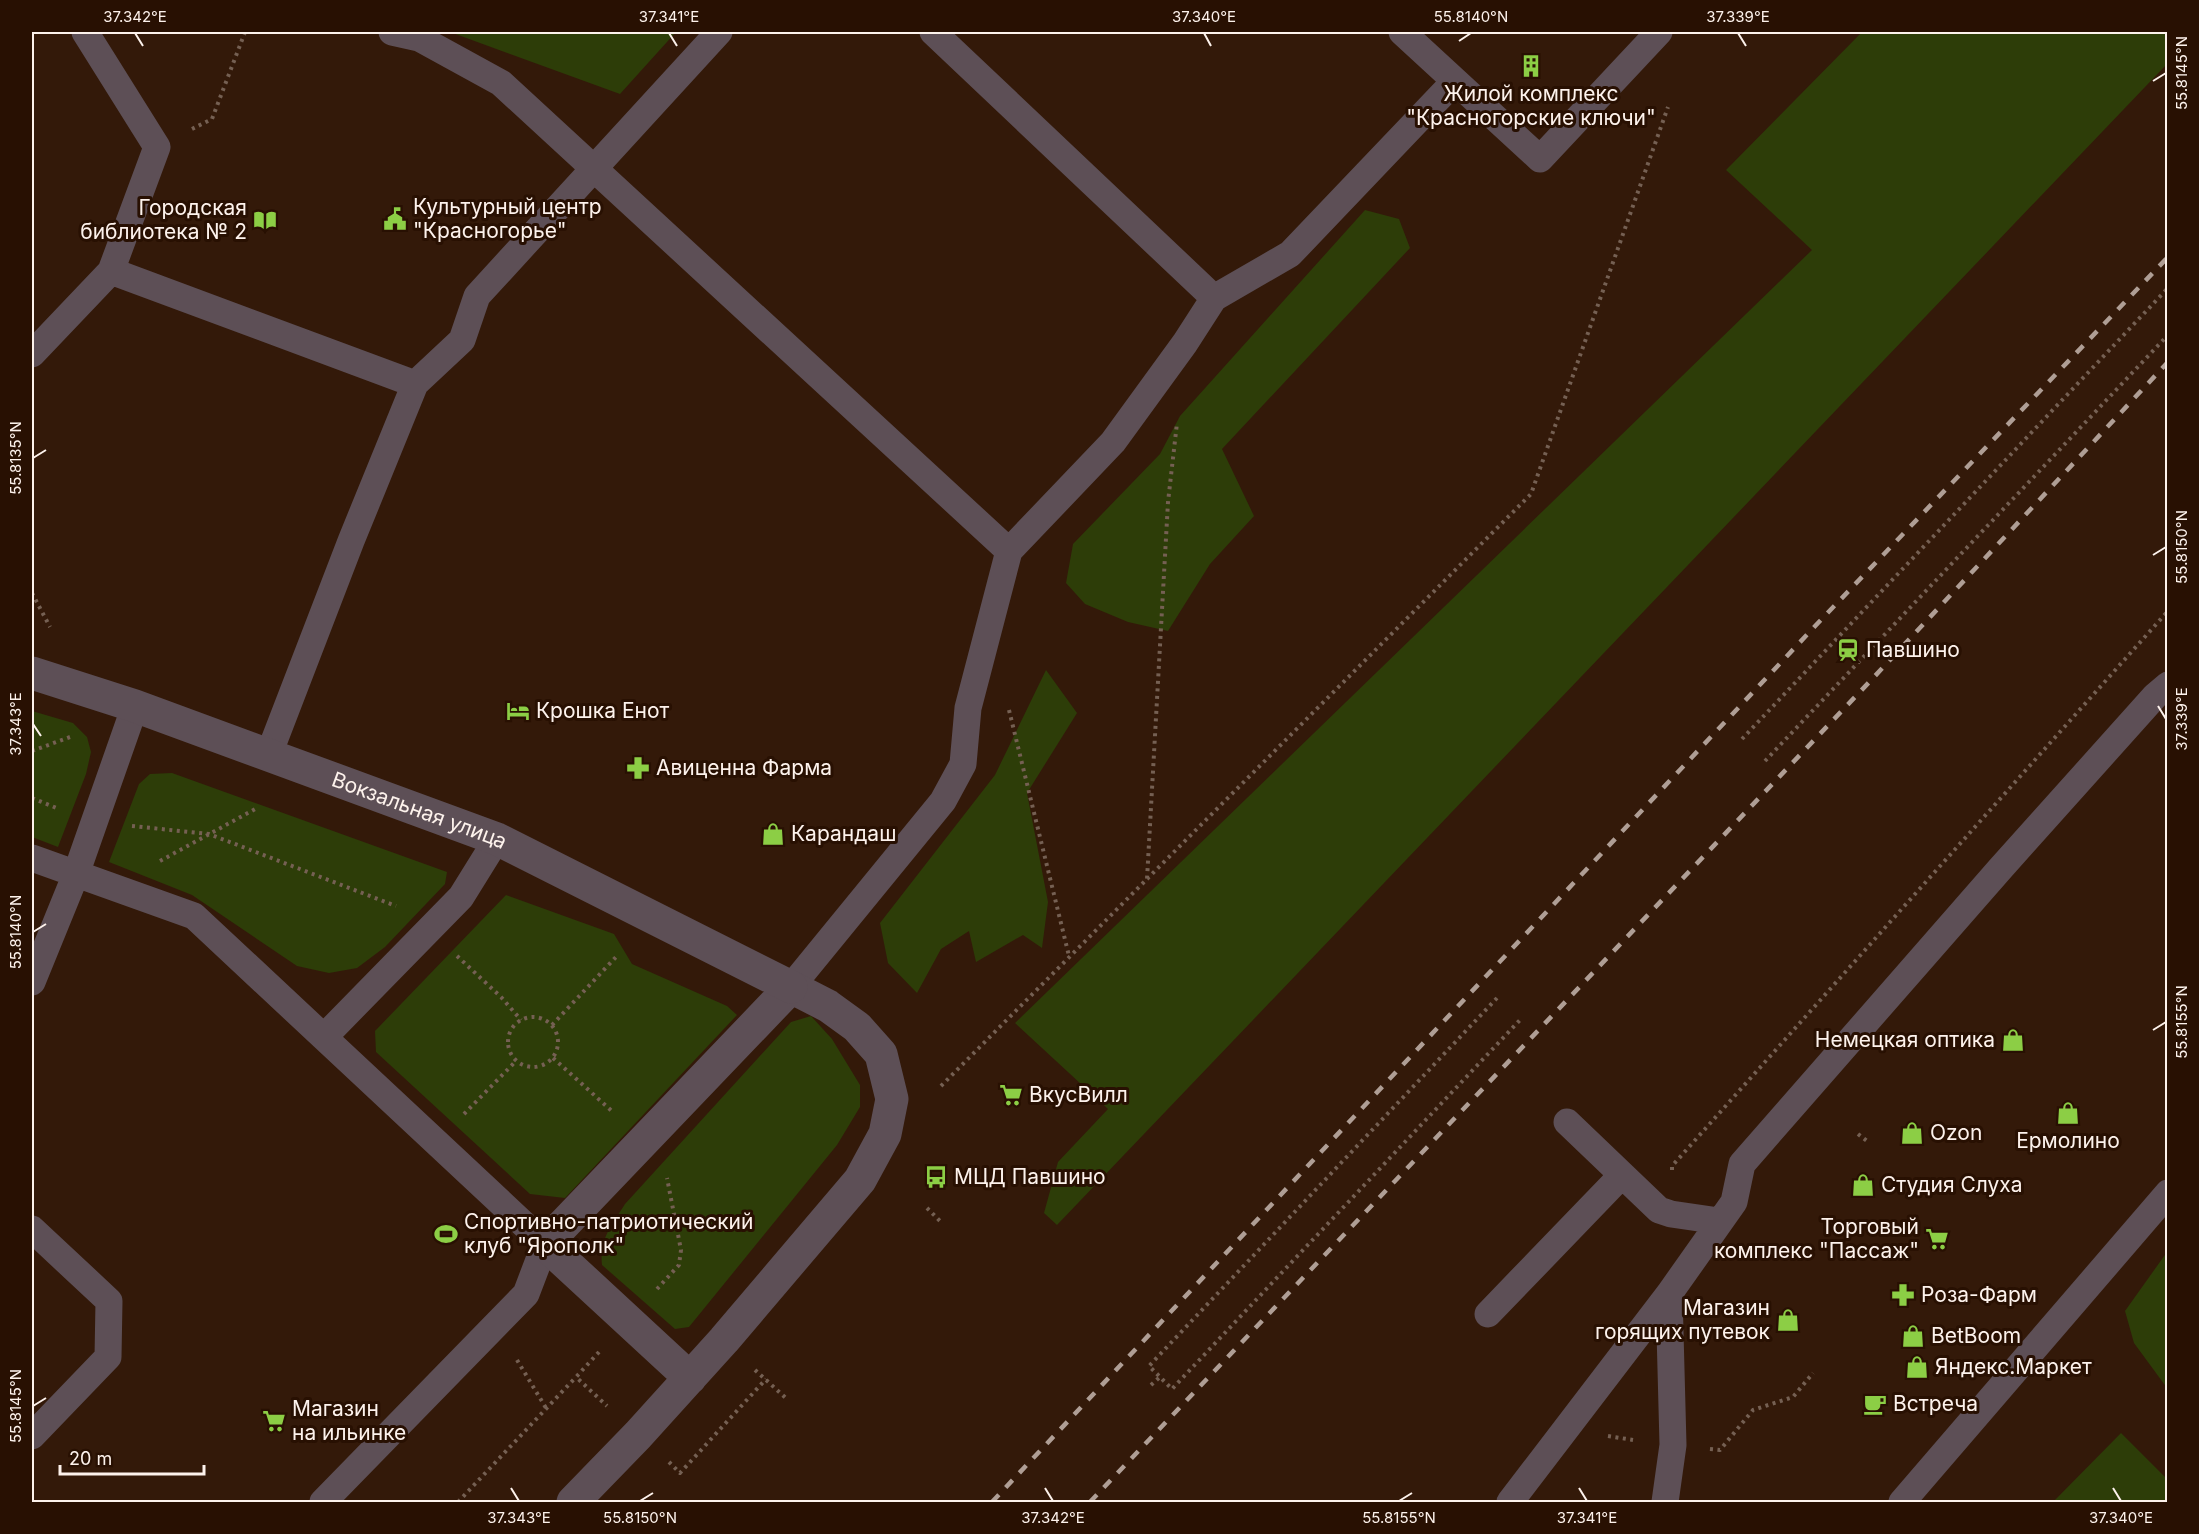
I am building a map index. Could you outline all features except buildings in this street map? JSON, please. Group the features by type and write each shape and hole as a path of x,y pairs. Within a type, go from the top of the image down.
{"street":[{"name":"Вокзальная улица","path":"32,673 135,706 497,839 828,1006 857,1027 881,1054 892,1099 885,1134 860,1180 732,1331 573,1503"},
{"path":"690,1378 545,1244 791,987"}],"lane":[{"path":"32,354 111,271 157,147 85,32"},
{"path":"392,32 419,38 501,83 1009,551"},
{"path":"269,754 351,541 415,384 462,340 477,296 719,32"},
{"path":"933,32 1214,298"},
{"path":"1402,32 1540,159 1659,32"},
{"path":"791,987 943,801 963,764 968,708 1009,551 1113,442 1185,343 1214,298 1290,254 1455,81"},
{"path":"111,271 415,384"},
{"path":"1510,1503 1670,1294 1734,1202 1742,1164 2007,860 2155,696 2168,685"},
{"path":"32,982 76,874 135,706"},
{"path":"324,1037 461,897 497,839"},
{"path":"32,858 194,916 545,1244 526,1294 322,1503"},
{"path":"1567,1122 1659,1210 1719,1221"},
{"path":"1488,1314 1622,1175"},
{"path":"1902,1503 2168,1193"},
{"path":"32,1229 109,1301 108,1357 32,1436"},
{"path":"1665,1503 1673,1445 1670,1294"}],"path":[{"path":"157,147 212,119 245,32"},
{"path":"940,1086 1531,494 1668,107"},
{"path":"1742,739 2168,288"},
{"path":"1765,761 2168,335"},
{"path":"1147,879 1168,502 1178,411"},
{"path":"32,593 50,627"},
{"path":"983,650 1007,699 1069,957"},
{"path":"32,751 70,737"},
{"path":"32,798 94,822 209,834 406,910 501,997 521,1020"},
{"path":"112,886 257,808"},
{"path":"552,1025 616,957"},
{"path":"1497,998 1149,1366 1172,1389 1520,1020"},
{"path":"538,1016 552,1025 558,1033 559,1046 553,1058 542,1066 528,1067 516,1061 509,1050 508,1037 514,1025 525,1017 538,1016"},
{"path":"458,1503 679,1265 681,1250 663,1157 553,1058"},
{"path":"437,1142 516,1061"},
{"path":"1858,1134 1867,1141"},
{"path":"927,1208 942,1223"},
{"path":"495,1324 546,1408"},
{"path":"1707,1449 1720,1450 1753,1410 1793,1397 1813,1373"},
{"path":"576,1377 614,1413"},
{"path":"1151,1385 1160,1377"},
{"path":"664,1458 680,1473 765,1379"},
{"path":"1602,1435 1634,1440"}],"green space":[{"path":"450,32 676,32 620,94"},
{"path":"1862,32 2167,32 2167,64 1057,1225 1044,1213 1058,1162 1108,1109 1015,1023 1812,250 1726,170"},
{"path":"1365,210 1399,219 1410,248 1222,449 1254,516 1210,564 1168,631 1128,622 1085,604 1066,583 1073,544 1160,454 1180,416"},
{"path":"1046,670 1077,713 1027,793 1048,902 1042,948 1023,935 976,962 969,931 941,949 917,993 888,963 880,923 995,775"},
{"path":"32,711 73,723 87,737 91,752 86,774 58,847 32,837"},
{"path":"172,773 447,872 445,884 385,947 357,968 329,973 297,966 192,895 109,862 139,784 150,774"},
{"path":"506,895 614,934 632,964 727,1006 737,1015 565,1198 530,1194 376,1052 375,1031"},
{"path":"811,1016 832,1039 860,1085 860,1107 837,1145 689,1327 675,1329 602,1265 602,1247 607,1233 625,1204 791,1022"},
{"path":"2167,1252 2167,1388 2134,1343 2125,1311"},
{"path":"2121,1433 2167,1479 2167,1502 2053,1502"}],"railway":[{"path":"992,1502 1818,623 2168,257"},
{"path":"1090,1502 1875,676 2168,362"}],"place":[{"name":"Жилой комплекс \"Красногорские ключи\"","path":"1531,66"},
{"name":"Культурный центр \"Красногорье\"","path":"395,219"},
{"name":"Городская библиотека № 2","path":"265,220"},
{"name":"Павшино","path":"1848,650"},
{"name":"Крошка Енот","path":"518,711"},
{"name":"Авиценна Фарма","path":"638,768"},
{"name":"Карандаш","path":"773,834"},
{"name":"Немецкая оптика","path":"2013,1040"},
{"name":"ВкусВилл","path":"1011,1095"},
{"name":"Ермолино","path":"2068,1113"},
{"name":"Ozon","path":"1912,1133"},
{"name":"МЦД Павшино","path":"936,1177"},
{"name":"Студия Слуха","path":"1863,1185"},
{"name":"Спортивно-патриотический клуб \"Ярополк\"","path":"446,1234"},
{"name":"Торговый комплекс \"Пассаж\"","path":"1937,1239"},
{"name":"Роза-Фарм","path":"1903,1295"},
{"name":"Магазин горящих путевок","path":"1788,1320"},
{"name":"BetBoom","path":"1913,1336"},
{"name":"Яндекс.Маркет","path":"1917,1367"},
{"name":"Встреча","path":"1875,1404"},
{"name":"Магазин на ильинке","path":"274,1421"}]}
